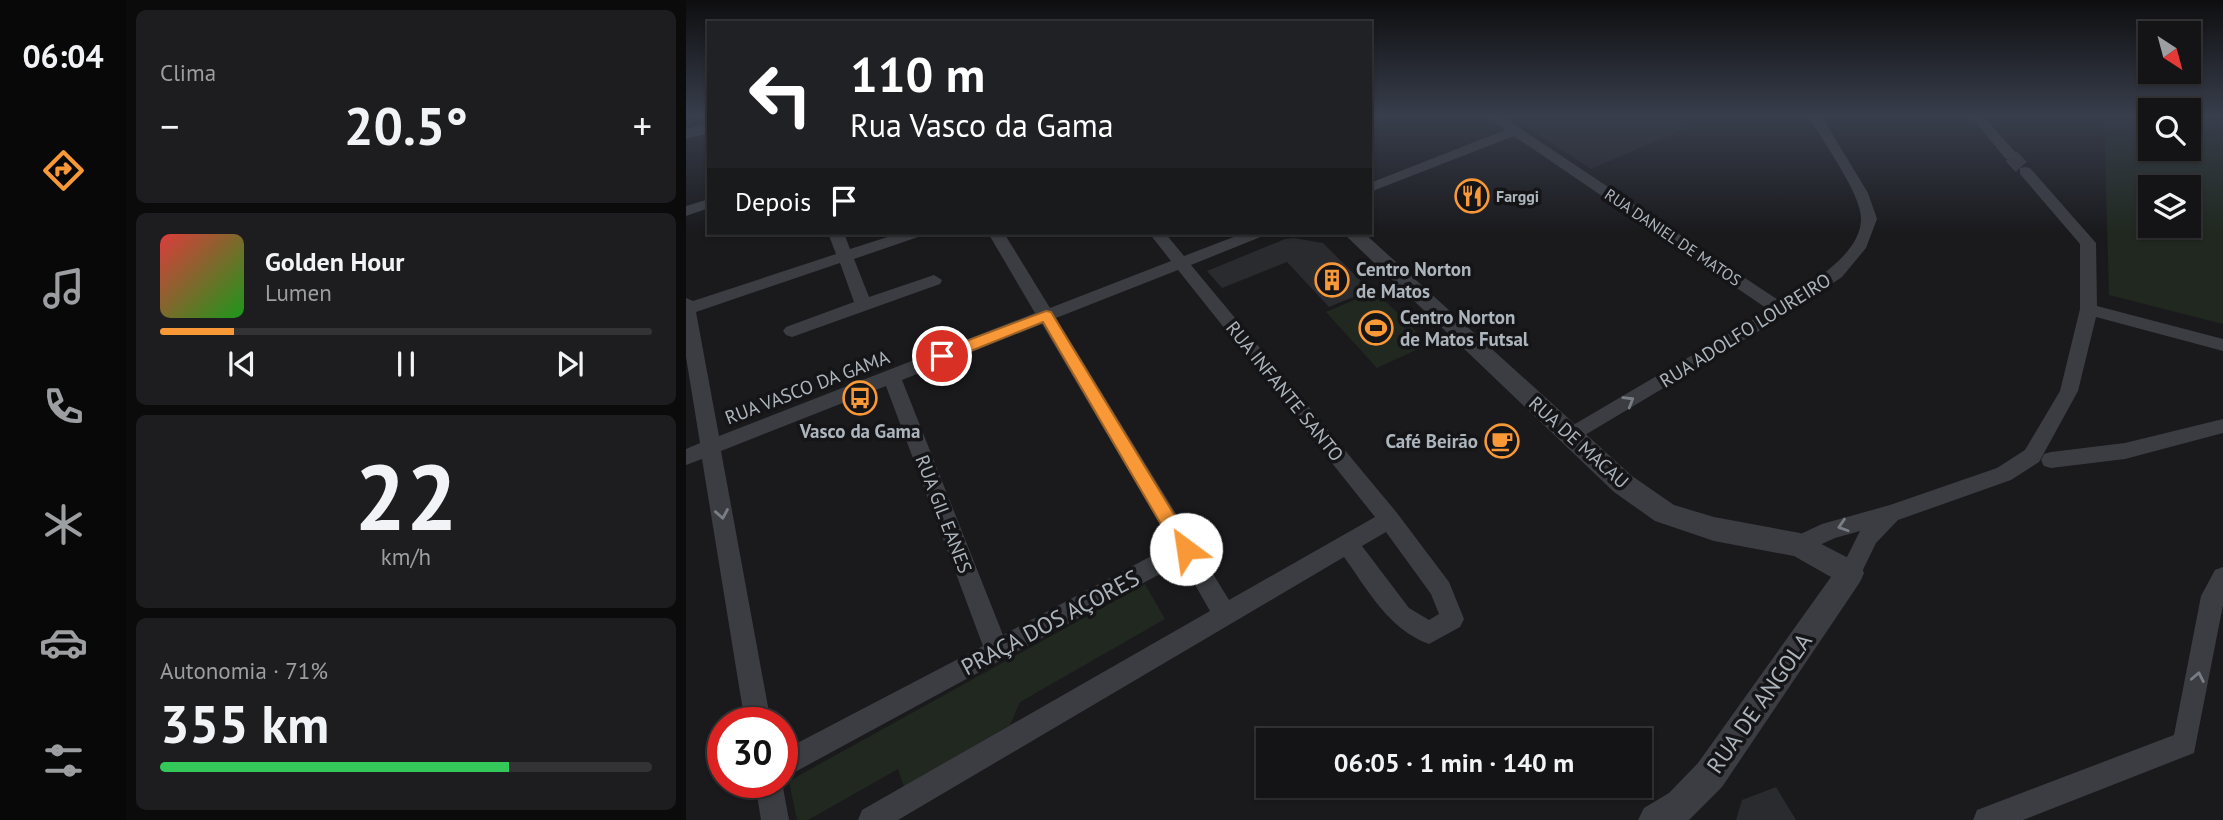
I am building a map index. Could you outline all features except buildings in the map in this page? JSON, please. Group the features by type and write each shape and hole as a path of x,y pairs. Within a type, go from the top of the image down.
{"street":[{"path":"1372,187 1453,155"},
{"name":"RUA DANIEL DE MATOS","path":"1551,155 1781,310"},
{"name":"RUA ADOLFO LOUREIRO","path":"1570,436 1781,310 1836,273 1860,245 1869,219 1861,193 1838,155"},
{"path":"1800,545 1840,527 1890,514 2004,474 2032,456 2069,391 2089,309 2088,243 2025,171"},
{"path":"686,211 707,204"},
{"path":"837,235 864,305"},
{"path":"755,707 711,447 690,348 686,307 909,235"},
{"path":"997,235 1225,615"},
{"name":"RUA INFANTE SANTO","path":"1159,235 1389,519 1441,589 1452,618 1429,633 1401,615 1347,544"},
{"name":"RUA VASCO DA GAMA","path":"686,457 1252,235"},
{"name":"RUA DE MACAU","path":"1355,235 1623,484 1665,513 1714,529 1800,545 1850,573"},
{"path":"792,331 934,280"},
{"path":"2089,309 2223,345"},
{"name":"RUA GIL EANES","path":"891,376 997,651"},
{"path":"2051,460 2125,451 2223,426"},
{"path":"1850,573 1868,537 1890,514"},
{"path":"872,820 1389,519"},
{"name":"PRAÇA DOS AÇORES","path":"798,757 1186,549"},
{"name":"RUA DE ANGOLA","path":"1656,820 1681,805 1710,775 1850,573"},
{"path":"1987,820 2185,744 2213,596 2223,577"},
{"path":"771,798 775,820"}],"shaded area":[{"path":"1570,155 1623,155 1591,169"},
{"path":"2105,155 2138,155 2138,161 2201,161 2201,155 2223,155 2223,324 2109,295"},
{"name":"Centro Norton de Matos Futsal","path":"1375,291 1429,344 1377,368 1326,312"},
{"path":"1145,584 1165,619 1020,702 1010,725 904,787 898,769 808,820 797,820 792,798 798,798 798,776"}],"tunnel":[{"path":"2011,156 2025,171"}],"place":[{"name":"Farggi","path":"1472,196"},
{"name":"Centro Norton de Matos","path":"1332,280"},
{"name":"Centro Norton de Matos Futsal","path":"1376,328"},
{"name":"Vasco da Gama","path":"860,398"},
{"name":"Café Beirão","path":"1502,441"}],"route":[{"path":"942,356 1046,316 1186,549"}]}
